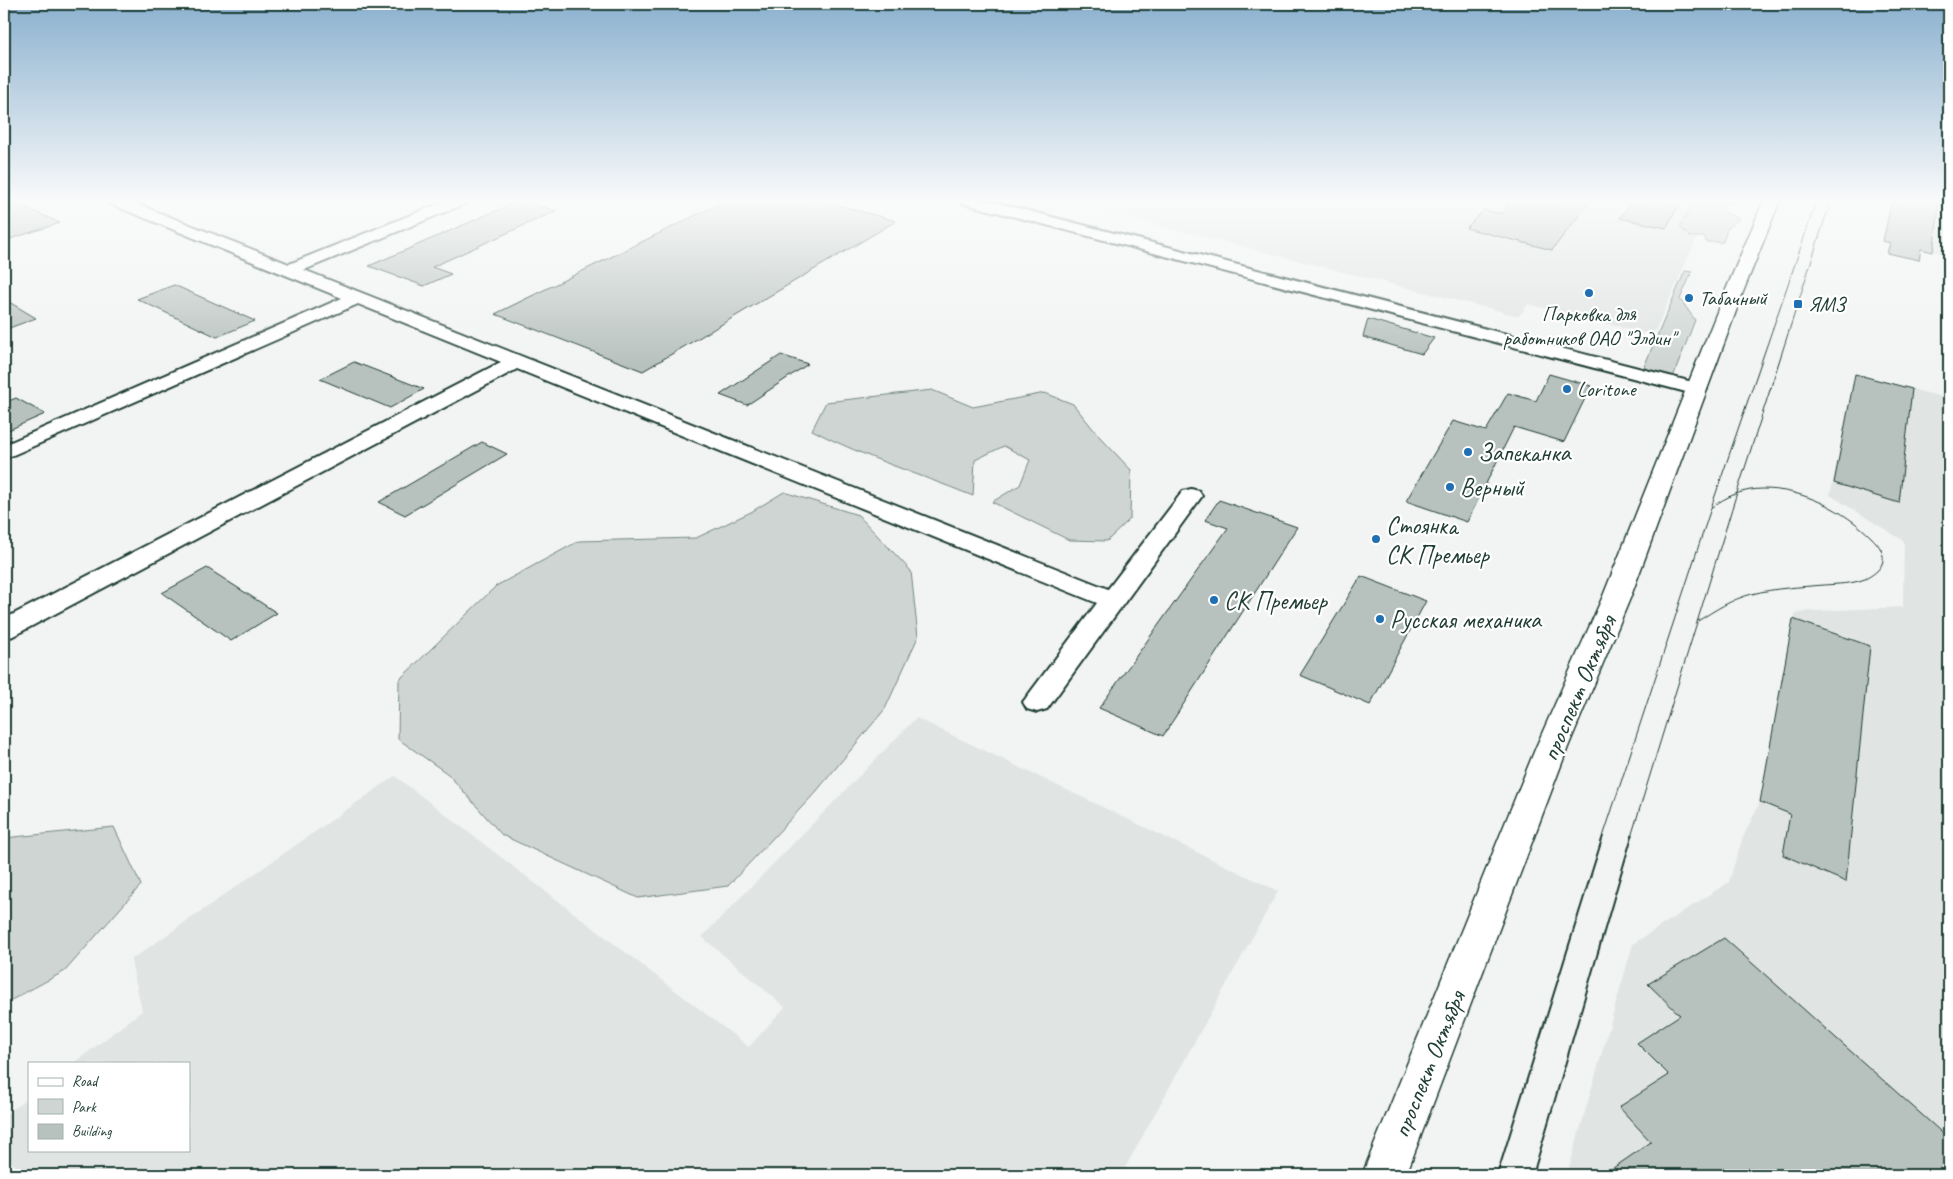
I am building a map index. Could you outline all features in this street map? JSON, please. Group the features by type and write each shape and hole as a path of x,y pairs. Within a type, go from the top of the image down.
{"main road":[{"name":"проспект Октября","path":"1384,1175 1552,747 1617,596 1749,255"}],"street":[{"path":"248,255 1113,600"},
{"path":"287,271 326,255"},
{"path":"1182,255 1697,389"},
{"path":"4,454 357,298"},
{"path":"4,630 515,362"},
{"path":"1037,702 1191,496"}],"shaded area":[{"path":"1276,255 1689,255 1653,335 1528,304 1519,316"},
{"path":"1855,374 1949,399 1949,1175 1567,1175 1633,944 1729,882 1742,840 1760,802 1793,619 1797,612 1903,607 1904,541 1830,495"},
{"path":"916,718 1278,891 1121,1175 25,1175 4,1155 4,1116 28,1098 28,1152 190,1152 190,1062 75,1062 142,1011 131,960 395,776 749,1047 785,1007 702,937"}],"green space":[{"path":"1685,271 1692,272 1680,299 1695,320 1673,377 1643,369"},
{"path":"932,390 973,407 1045,393 1073,404 1098,435 1131,470 1130,519 1107,541 1069,540 992,502 1020,485 1030,460 1004,446 975,460 973,496 871,457 812,430 826,402"},
{"path":"784,492 858,515 911,571 918,637 885,709 815,793 728,886 638,898 502,835 448,774 398,739 399,680 496,586 579,541 696,538 751,512"},
{"path":"114,827 141,885 65,971 4,1004 4,838"}],"building":[{"path":"394,255 459,255 432,267 451,274 424,286 369,266"},
{"path":"615,255 839,255 643,371 495,314"},
{"path":"1896,255 1920,255 1919,260"},
{"path":"174,285 255,321 217,337 137,299"},
{"path":"4,299 36,318 4,330"},
{"path":"1368,319 1434,338 1422,354 1363,337"},
{"path":"781,355 808,364 747,405 720,395"},
{"path":"354,362 424,389 390,408 320,379"},
{"path":"1549,374 1591,386 1564,442 1514,427 1467,522 1406,501 1453,421 1486,431 1508,393 1536,401"},
{"path":"1855,374 1912,389 1899,503 1834,483"},
{"path":"16,398 45,414 4,432 4,403"},
{"path":"482,442 507,454 405,515 379,502"},
{"name":"СК Премьер","path":"1219,500 1297,527 1163,736 1099,708 1228,528 1205,520"},
{"path":"207,568 277,613 231,641 162,593"},
{"path":"1361,576 1426,601 1370,705 1300,675"},
{"path":"1793,619 1870,646 1846,882 1783,855 1790,814 1760,802"},
{"path":"1724,938 1949,1139 1949,1175 1603,1175 1651,1142 1619,1107 1669,1075 1637,1043 1680,1015 1648,984"}],"tram line":[{"path":"1711,508 1798,255"},
{"path":"1737,494 1813,255"},
{"path":"1698,621 1717,609 1745,596 1779,589 1860,581 1881,567 1882,553 1872,538 1836,510 1808,497 1778,490 1756,489 1737,494"},
{"path":"1631,837 1737,494"},
{"path":"1711,508 1737,494"},
{"path":"1603,837 1711,508"},
{"path":"1497,1175 1603,836"},
{"path":"1533,1175 1632,836"}],"place":[{"name":"Парковка для работников ОАО \"Элдин\"","path":"1589,293"},
{"name":"Табачный","path":"1689,298"},
{"name":"ЯМЗ","path":"1798,304"},
{"name":"Loritone","path":"1567,389"},
{"name":"Запеканка","path":"1468,452"},
{"name":"Верный","path":"1450,487"},
{"name":"Стоянка СК Премьер","path":"1376,539"},
{"name":"СК Премьер","path":"1214,600"},
{"name":"Русская механика","path":"1380,619"}]}
